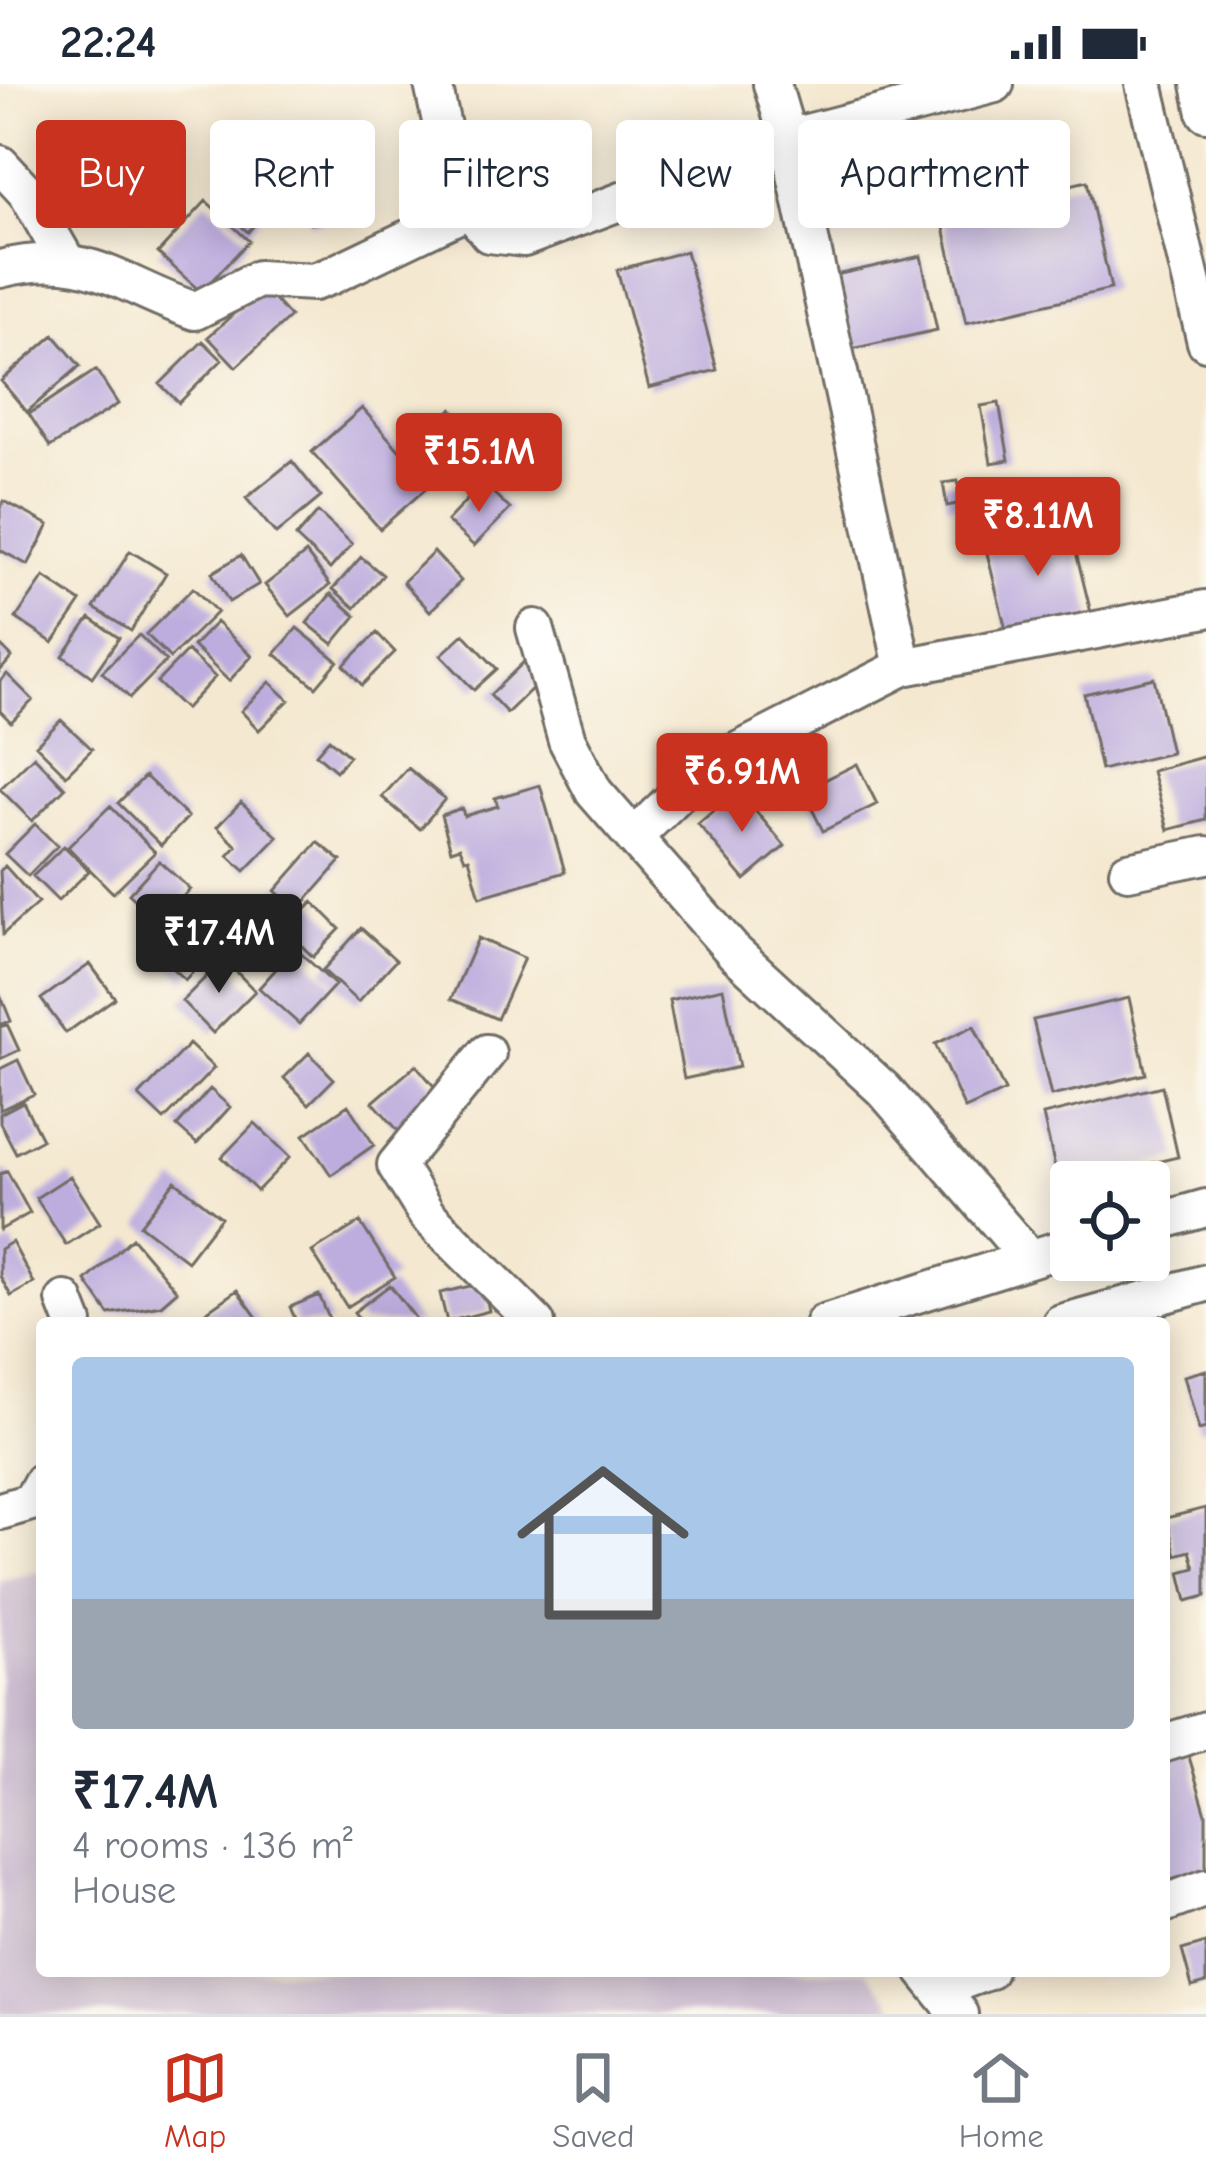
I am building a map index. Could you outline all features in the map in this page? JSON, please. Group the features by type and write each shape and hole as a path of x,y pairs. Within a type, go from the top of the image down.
{"street":[{"path":"433,84 441,120"},
{"path":"772,84 788,138 903,667"},
{"path":"592,212 788,138 995,84"},
{"path":"1144,84 1206,342"},
{"path":"1200,84 1206,113"},
{"path":"0,164 27,193 66,261"},
{"path":"0,269 30,261 66,261 101,269 195,311 258,279 314,281 330,276 430,228"},
{"path":"484,228 489,234 524,238 550,228"},
{"path":"634,836 705,768 903,667 1206,609"},
{"path":"535,628 577,766 594,792 734,952 884,1090 1029,1258"},
{"path":"1128,871 1206,855"},
{"path":"487,1053 396,1166 428,1215 530,1317"},
{"path":"1170,1218 1206,1208"},
{"path":"843,1317 1050,1252"},
{"path":"1082,1317 1206,1282"},
{"path":"0,1511 31,1502 36,1493"},
{"path":"1170,1741 1206,1730"},
{"path":"1170,1902 1206,1888"},
{"path":"941,1991 974,1977"}],"shaded area":[{"path":"36,1572 36,1977 872,1977 901,2014 0,2014 0,1581"}],"building":[{"path":"1087,181 1111,289 966,323 944,228 1070,228 1070,185"},
{"path":"206,201 210,228 235,228 249,241 201,292 158,253 186,228"},
{"path":"686,251 717,370 649,388 617,270"},
{"path":"921,256 937,330 838,352 822,278"},
{"path":"263,287 290,317 236,367 208,337"},
{"path":"54,335 80,366 27,412 1,381"},
{"path":"203,341 222,360 179,403 160,384"},
{"path":"96,370 118,404 50,447 29,414"},
{"path":"999,403 1009,460 991,463 981,406"},
{"path":"362,408 430,485 380,529 312,452"},
{"path":"452,409 473,430 461,443 440,422"},
{"path":"292,461 321,497 276,534 246,498"},
{"path":"958,481 962,503 947,506 943,483"},
{"path":"483,483 510,509 474,546 447,521"},
{"path":"4,501 49,525 28,565 0,550"},
{"path":"318,512 352,544 330,569 296,537"},
{"path":"1068,520 1092,617 1008,638 984,541"},
{"path":"130,551 166,573 131,631 94,608"},
{"path":"434,552 461,581 430,611 403,582"},
{"path":"306,553 330,585 290,616 265,585"},
{"path":"241,555 259,584 229,602 212,573"},
{"path":"361,557 383,575 355,608 333,589"},
{"path":"44,577 81,602 53,643 16,618"},
{"path":"193,588 217,612 170,658 146,634"},
{"path":"331,594 356,616 333,644 307,623"},
{"path":"90,618 119,638 92,677 63,656"},
{"path":"216,622 252,656 229,681 193,646"},
{"path":"297,628 338,661 316,687 275,654"},
{"path":"377,633 395,652 362,685 344,665"},
{"path":"464,634 497,669 474,690 441,655"},
{"path":"139,635 166,661 130,698 102,672"},
{"path":"0,645 12,657 0,671"},
{"path":"187,651 215,677 185,709 157,682"},
{"path":"528,658 545,676 507,713 490,695"},
{"path":"7,674 33,700 11,722 0,711 0,681"},
{"path":"1154,678 1171,753 1101,770 1084,694"},
{"path":"270,682 289,700 259,730 241,711"},
{"path":"61,720 92,749 66,775 36,745"},
{"path":"329,739 349,756 336,771 316,754"},
{"path":"34,756 65,788 32,821 0,789"},
{"path":"1206,756 1206,820 1168,830 1152,771"},
{"path":"857,764 877,804 823,831 803,791"},
{"path":"408,768 445,799 420,829 382,797"},
{"path":"145,776 188,817 161,845 118,803"},
{"path":"540,785 565,872 480,897 469,858 465,859 460,847 451,850 441,815 462,808 464,816 498,806 495,798"},
{"path":"738,790 785,846 745,880 698,824"},
{"path":"241,802 278,837 245,871 228,856 237,846 217,827"},
{"path":"110,806 155,852 113,893 68,847"},
{"path":"35,824 57,846 28,876 5,854"},
{"path":"318,842 341,861 298,910 275,891"},
{"path":"64,846 89,871 58,901 33,876"},
{"path":"159,861 190,889 160,922 129,894"},
{"path":"5,866 38,903 3,934 0,871"},
{"path":"313,902 340,929 313,957 286,930"},
{"path":"208,908 231,931 185,980 161,958"},
{"path":"361,928 396,960 358,1002 323,970"},
{"path":"478,938 524,958 497,1019 451,999"},
{"path":"295,948 335,985 299,1024 259,988"},
{"path":"224,959 255,991 213,1033 182,1001"},
{"path":"90,964 115,998 66,1033 41,999"},
{"path":"723,988 739,1067 684,1079 669,1000"},
{"path":"0,994 11,1021 0,1025"},
{"path":"1129,998 1146,1074 1051,1096 1033,1020"},
{"path":"7,1024 19,1050 0,1059 0,1027"},
{"path":"974,1026 1005,1091 965,1109 935,1044"},
{"path":"189,1044 214,1068 164,1120 139,1096"},
{"path":"309,1053 334,1079 309,1104 284,1078"},
{"path":"18,1060 34,1094 0,1110 0,1069"},
{"path":"416,1065 443,1097 401,1134 373,1102"},
{"path":"1162,1086 1178,1157 1054,1161 1043,1115"},
{"path":"210,1089 230,1107 197,1144 177,1126"},
{"path":"23,1102 42,1139 16,1153 0,1114"},
{"path":"348,1105 374,1145 331,1175 304,1135"},
{"path":"255,1123 290,1157 257,1191 222,1157"},
{"path":"7,1171 30,1213 0,1230 0,1174"},
{"path":"70,1176 100,1223 66,1245 36,1198"},
{"path":"175,1181 221,1217 187,1261 140,1225"},
{"path":"360,1222 395,1277 347,1307 312,1252"},
{"path":"132,1238 177,1291 161,1305 109,1314 86,1281"},
{"path":"12,1242 34,1283 11,1296 0,1276 0,1249"},
{"path":"483,1283 489,1311 446,1317 440,1293"},
{"path":"390,1285 414,1317 358,1317 354,1312"},
{"path":"237,1290 257,1317 201,1317"},
{"path":"319,1295 328,1317 294,1317 290,1307"},
{"path":"1206,1370 1206,1428 1199,1430 1184,1376"},
{"path":"1206,1508 1206,1596 1187,1601 1180,1572 1195,1568 1190,1551 1176,1555 1170,1517"},
{"path":"1187,1750 1206,1814 1206,1870 1170,1880 1170,1755"},
{"path":"1206,1943 1206,1983 1192,1987 1182,1950"}]}
